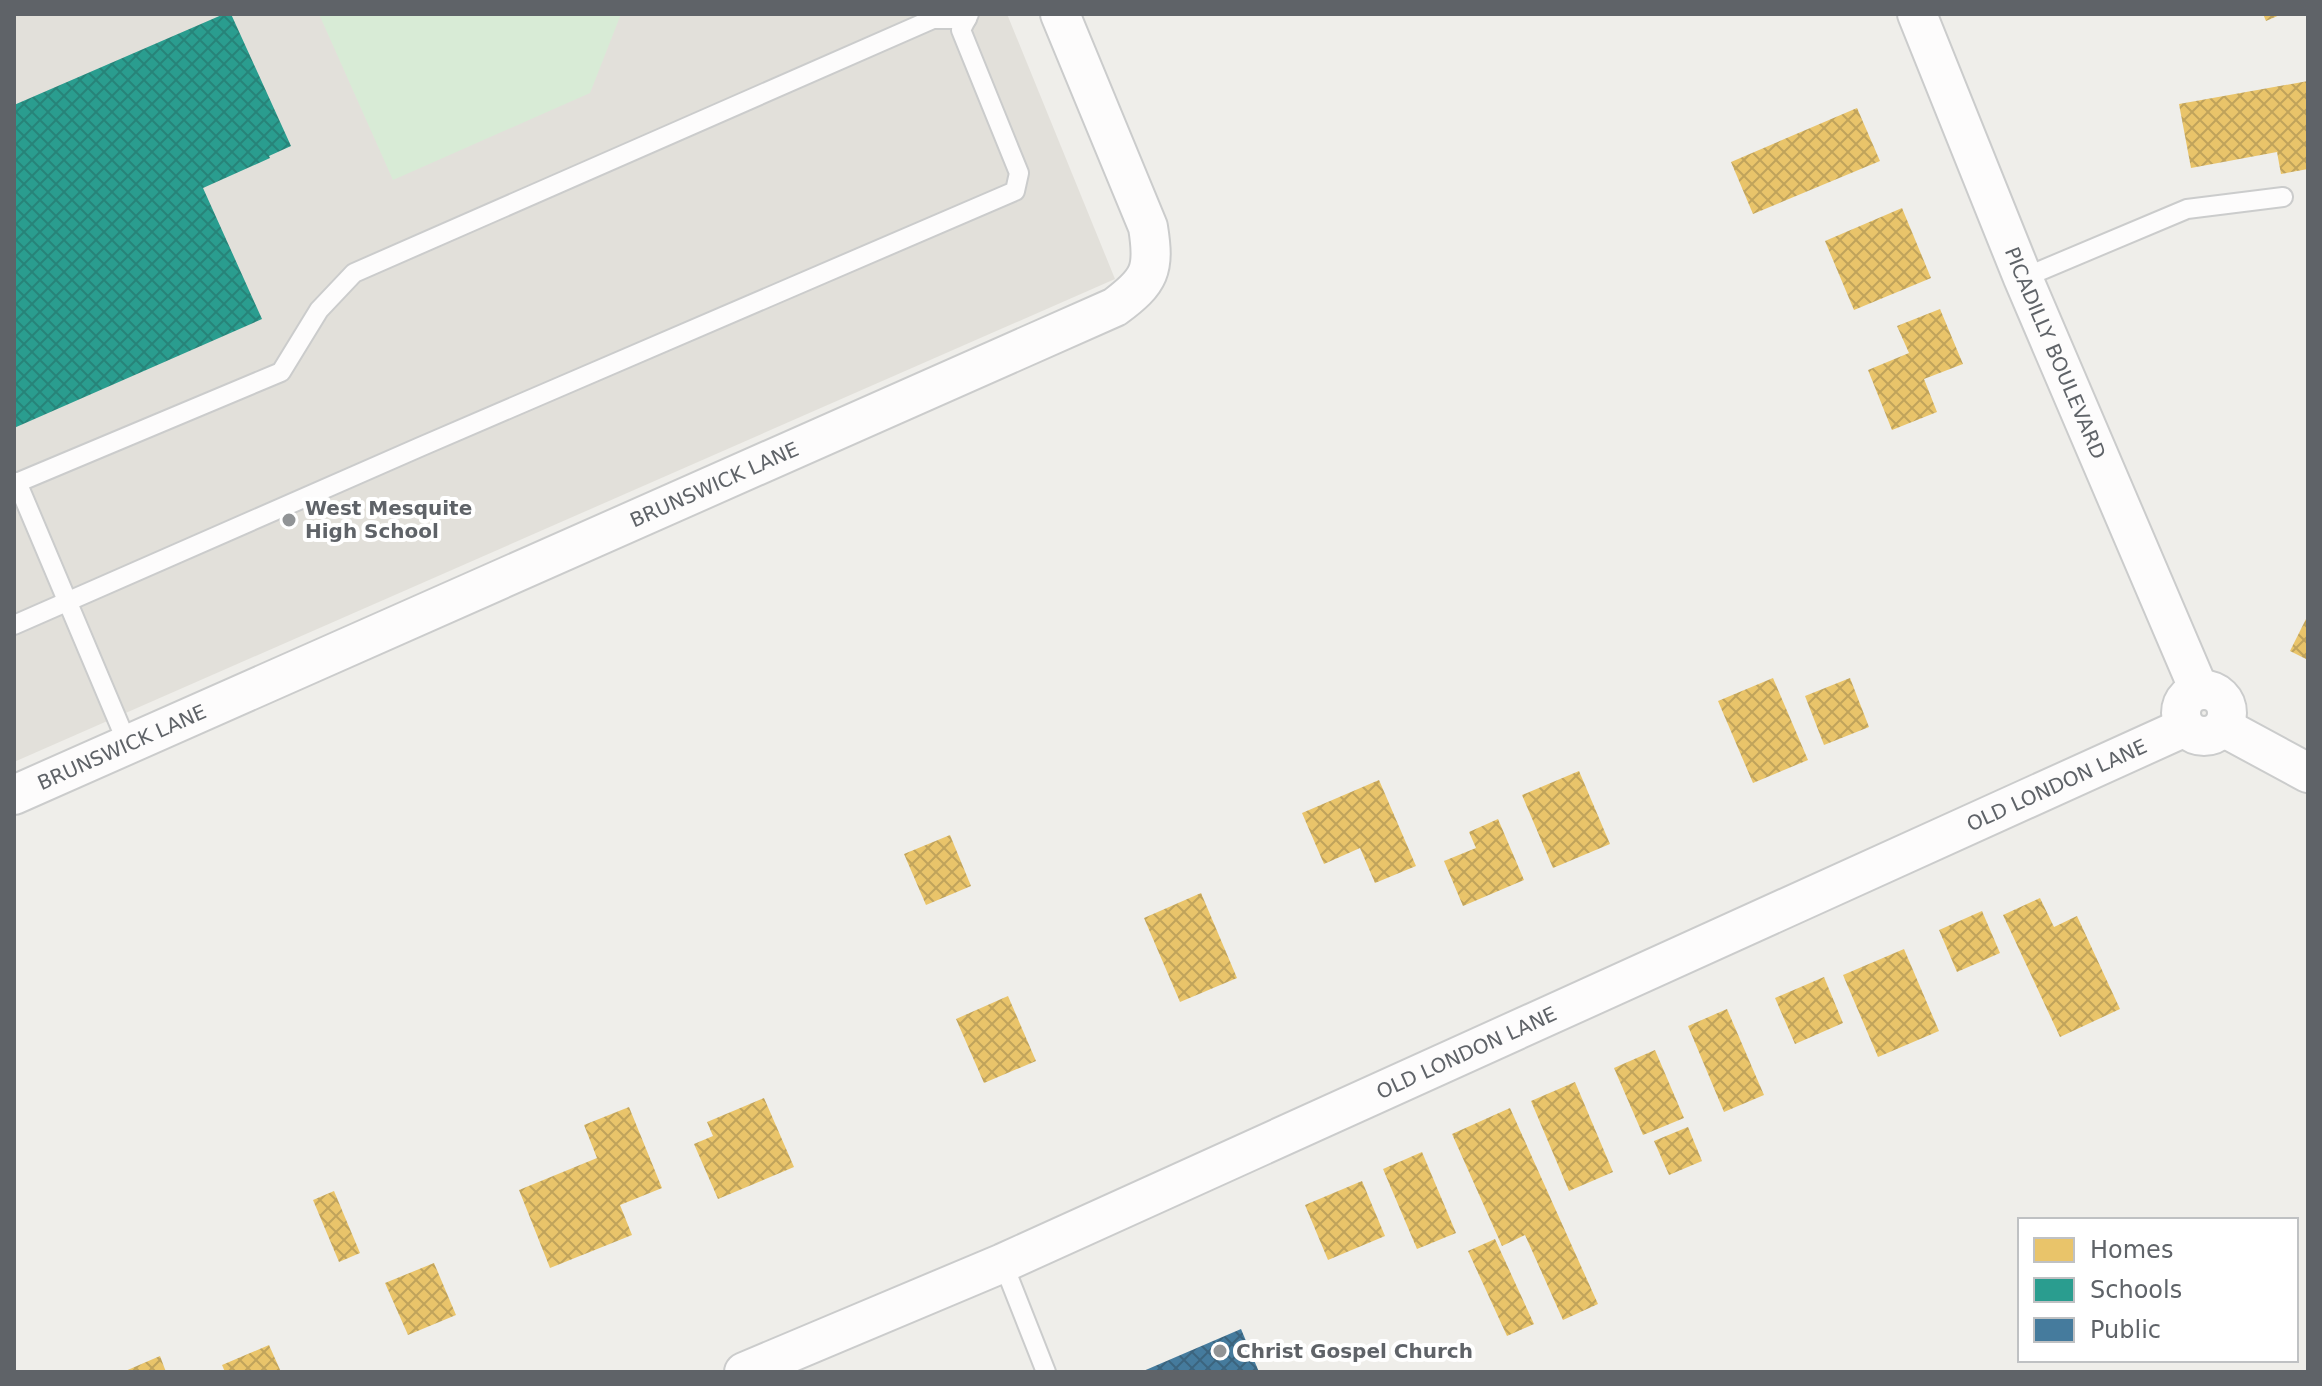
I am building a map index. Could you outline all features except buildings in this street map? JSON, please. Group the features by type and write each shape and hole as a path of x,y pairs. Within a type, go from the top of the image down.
{"street":[{"name":"BRUNSWICK LANE","path":"14,795 1115,307 1137,291 1153,258 1148,227 1060,14"},
{"name":"PICADILLY BOULEVARD","path":"1917,14 2023,278 2199,690"},
{"path":"2199,690 2207,690 2221,698 2228,712 2223,727 2211,736 2196,736 2181,720 2182,705 2199,690"},
{"name":"OLD LONDON LANE","path":"744,1372 1003,1263 2185,727"},
{"path":"2223,727 2308,773"}],"lane":[{"path":"128,745 15,483 281,372 319,310 354,273 933,19 968,16"},
{"path":"14,625 1015,191 1019,173 961,30 968,16"},
{"path":"2023,278 2187,209 2283,197"},
{"path":"1003,1263 1046,1372"}],"shaded area":[{"name":"West Mesquite High School","path":"14,14 1007,14 1115,279 14,762"}],"green space":[{"path":"319,14 621,14 590,93 393,180"}],"place":[{"name":"West Mesquite High School","path":"289,520"},
{"name":"Christ Gospel Church","path":"1220,1351"}]}
